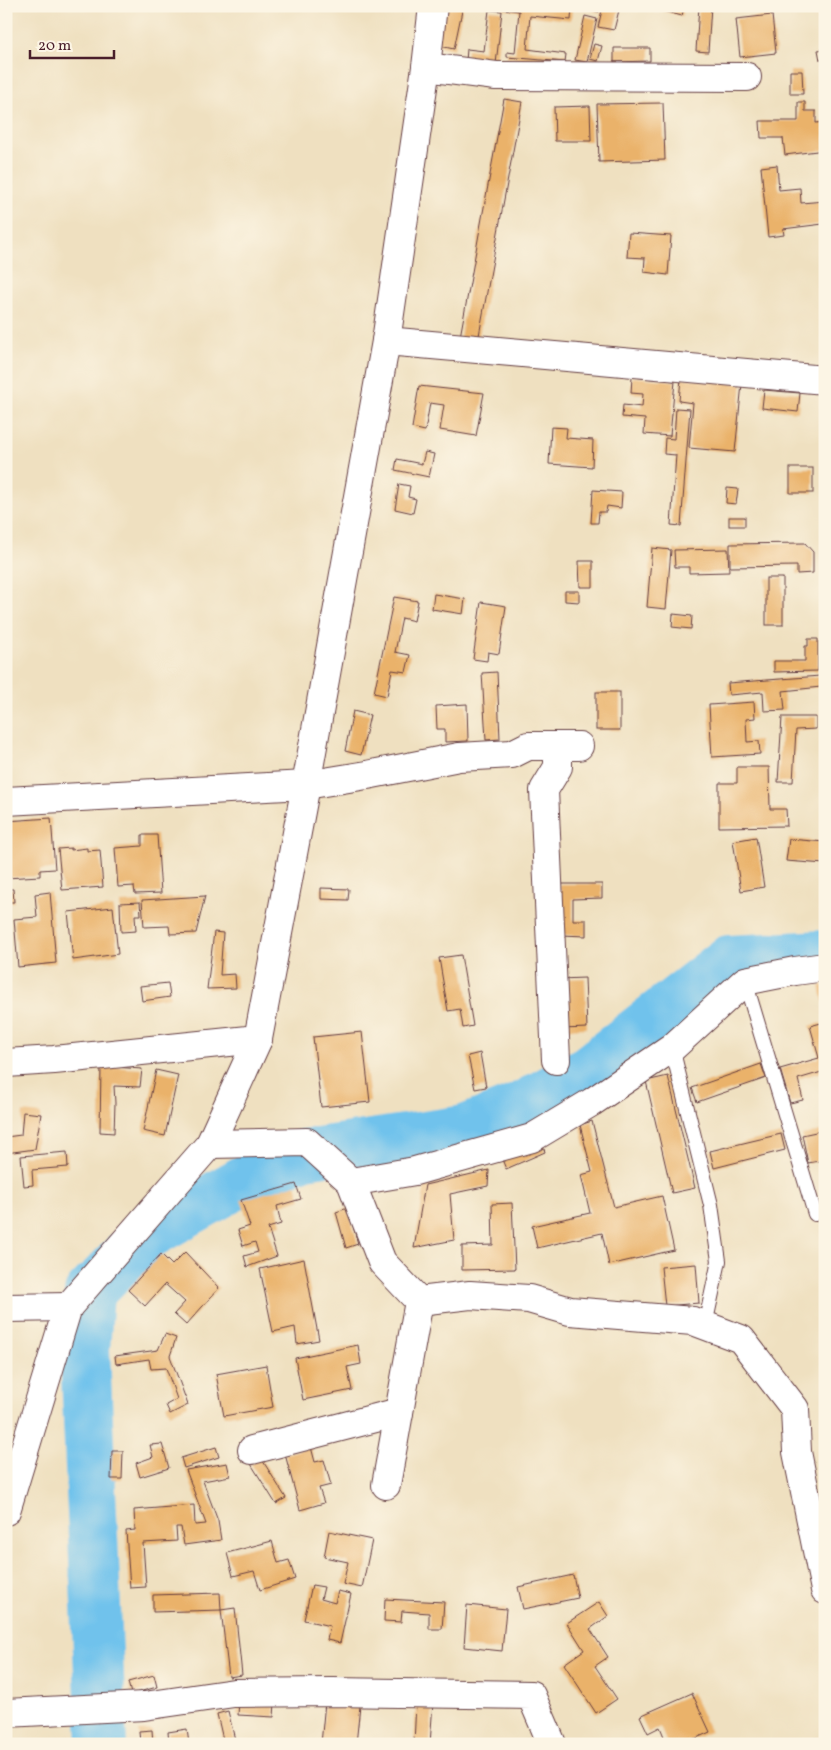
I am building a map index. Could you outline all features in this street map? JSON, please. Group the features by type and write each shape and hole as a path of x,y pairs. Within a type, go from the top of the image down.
{"street":[{"path":"6,1511 68,1307 210,1144 258,1039 386,341 426,67 433,6"},
{"path":"426,67 496,76 747,77"},
{"path":"386,341 825,380"},
{"path":"6,801 306,785 460,757 512,754 528,746 569,746 544,790 556,1060"},
{"path":"351,1182 415,1171 532,1138 592,1102 672,1048 745,981 825,967"},
{"path":"6,1063 54,1060 258,1039"},
{"path":"210,1144 307,1142 351,1182 382,1262 419,1301"},
{"path":"419,1301 470,1295 529,1300 570,1311 693,1321 741,1339 795,1409 797,1452 825,1590"},
{"path":"386,1485 419,1301"},
{"path":"6,1308 68,1307"},
{"path":"252,1450 399,1412"},
{"path":"6,1713 144,1706 234,1693 332,1692 531,1695 552,1744"}],"lane":[{"path":"745,981 815,1214"},
{"path":"672,1048 711,1205 719,1261 705,1325"}],"building":[{"path":"443,6 463,6 454,49 435,45"},
{"path":"503,6 572,7 571,20 530,16 527,49 566,54 565,62 507,57 507,52 515,53 519,11 503,9"},
{"path":"579,6 600,6 599,12"},
{"path":"603,6 620,6 614,30 598,27"},
{"path":"664,6 684,6 682,16 663,11"},
{"path":"699,6 711,6 708,52 696,51"},
{"path":"489,10 502,11 496,64 466,61 467,49 484,51"},
{"path":"772,15 776,53 740,57 736,19"},
{"path":"585,16 597,19 587,62 575,60"},
{"path":"594,44 602,46 598,61 590,59"},
{"path":"614,48 650,48 650,61 614,62"},
{"path":"825,49 825,60 820,60 818,50"},
{"path":"790,71 802,71 803,94 790,94"},
{"path":"504,99 522,102 478,341 460,337"},
{"path":"798,102 805,102 805,111 816,111 816,123 825,122 825,150 785,155 783,138 761,138 760,121 798,121"},
{"path":"663,103 665,160 599,162 597,104"},
{"path":"590,106 591,141 555,141 554,107"},
{"path":"777,165 779,190 800,188 801,203 825,201 825,232 823,232 823,224 783,229 784,235 768,237 761,167"},
{"path":"629,233 671,236 668,275 644,272 645,258 627,257"},
{"path":"632,377 675,381 670,436 644,434 645,419 622,417 623,405 642,407 643,394 631,393"},
{"path":"681,378 742,384 735,452 689,448 693,403 679,401"},
{"path":"419,386 484,393 476,436 440,430 444,405 430,403 425,431 412,428"},
{"path":"764,390 800,393 798,412 762,408"},
{"path":"676,408 690,409 681,526 671,525 676,455 664,454 665,438 674,439"},
{"path":"551,427 567,428 566,438 593,440 592,467 549,464"},
{"path":"425,452 434,454 429,477 395,470 397,459 422,464"},
{"path":"790,468 813,468 813,493 790,493"},
{"path":"399,484 410,486 408,497 416,499 413,513 395,509"},
{"path":"727,488 738,489 736,504 726,503"},
{"path":"593,490 622,492 621,508 607,506 606,512 599,512 598,523 591,523"},
{"path":"729,517 745,517 745,526 729,526"},
{"path":"805,543 813,552 813,573 797,574 797,566 730,567 730,544"},
{"path":"652,548 671,550 666,609 647,607"},
{"path":"728,549 729,572 689,573 689,567 675,567 674,550"},
{"path":"579,561 593,561 593,587 580,587"},
{"path":"766,578 783,578 783,625 766,625"},
{"path":"565,591 579,591 579,602 565,601"},
{"path":"434,594 465,599 463,614 432,609"},
{"path":"394,597 418,601 414,621 402,618 395,652 410,655 406,672 392,670 387,696 374,693"},
{"path":"481,602 506,606 499,654 488,652 487,661 473,659"},
{"path":"673,614 692,616 691,629 672,627"},
{"path":"808,639 818,639 818,671 774,672 774,661 805,661 805,646 808,646"},
{"path":"497,672 500,739 486,740 482,673"},
{"path":"820,676 821,687 783,691 785,710 764,711 763,692 729,695 728,683"},
{"path":"596,692 620,692 620,730 596,730"},
{"path":"754,702 755,718 746,719 747,742 759,741 760,754 712,757 709,705"},
{"path":"467,704 468,741 445,742 445,729 437,729 436,706"},
{"path":"353,711 370,715 361,755 345,751"},
{"path":"782,717 816,717 816,729 796,730 793,782 778,782"},
{"path":"737,767 769,767 770,809 786,809 787,826 719,827 719,783 737,783"},
{"path":"51,818 55,869 40,870 40,876 6,878 6,821"},
{"path":"142,835 157,835 161,893 135,894 134,886 118,887 115,848 142,846"},
{"path":"756,837 764,887 741,891 733,841"},
{"path":"789,839 825,842 825,864 786,861"},
{"path":"71,848 71,850 87,848 87,851 100,850 103,887 62,890 58,849"},
{"path":"560,884 602,884 602,898 573,899 573,920 586,920 586,936 561,935"},
{"path":"321,888 349,889 348,900 321,899"},
{"path":"6,889 13,889 14,902 7,902"},
{"path":"50,892 56,963 18,967 14,919 37,917 35,894"},
{"path":"205,896 196,933 170,934 169,926 144,927 142,900"},
{"path":"140,902 141,915 135,915 136,931 121,932 120,903"},
{"path":"113,907 118,954 73,960 68,912"},
{"path":"214,932 223,933 220,975 235,974 236,988 207,989"},
{"path":"461,955 473,1026 463,1028 460,1009 448,1011 439,958"},
{"path":"585,978 587,1028 562,1029 559,979"},
{"path":"168,983 170,997 142,1001 140,986"},
{"path":"825,985 825,1004 824,1004 820,986"},
{"path":"821,1023 825,1034 825,1071 798,1079 803,1100 790,1103 780,1069 819,1058 810,1026"},
{"path":"362,1032 370,1102 321,1107 313,1037"},
{"path":"480,1053 486,1087 475,1089 468,1056"},
{"path":"761,1064 766,1078 697,1102 692,1088"},
{"path":"101,1066 142,1069 140,1087 114,1086 114,1133 100,1132"},
{"path":"156,1070 178,1075 165,1136 143,1131"},
{"path":"668,1076 695,1188 672,1193 646,1081"},
{"path":"23,1112 41,1114 35,1149 6,1153 6,1137 21,1135"},
{"path":"592,1121 614,1207 662,1196 674,1250 609,1265 602,1233 537,1248 532,1226 590,1213 581,1175 592,1172 580,1125"},
{"path":"825,1130 825,1160 808,1163 802,1135"},
{"path":"781,1134 785,1150 714,1168 710,1151"},
{"path":"541,1140 545,1152 506,1169 501,1157"},
{"path":"67,1152 68,1167 32,1170 33,1185 24,1186 21,1156"},
{"path":"489,1170 488,1186 450,1194 454,1240 414,1248 425,1185"},
{"path":"296,1184 301,1199 277,1206 281,1224 268,1228 277,1256 247,1267 244,1256 258,1252 255,1242 243,1246 238,1230 250,1226 241,1200"},
{"path":"512,1203 515,1269 462,1270 462,1246 493,1245 492,1204"},
{"path":"348,1208 358,1244 346,1248 336,1212"},
{"path":"185,1252 219,1288 186,1325 174,1314 185,1302 165,1284 145,1306 128,1290 161,1254 172,1265"},
{"path":"304,1259 319,1340 297,1344 295,1327 273,1332 260,1269"},
{"path":"696,1264 699,1303 665,1306 661,1267"},
{"path":"165,1334 176,1338 170,1356 188,1405 170,1414 166,1405 177,1399 166,1368 151,1369 149,1359 116,1364 115,1356 158,1350"},
{"path":"358,1345 361,1364 347,1367 352,1390 303,1400 295,1358"},
{"path":"266,1365 273,1407 224,1416 216,1374"},
{"path":"162,1444 169,1468 140,1477 136,1463 153,1457 150,1445"},
{"path":"216,1447 219,1457 184,1468 181,1458"},
{"path":"311,1447 315,1462 324,1460 331,1485 319,1488 324,1503 300,1510 285,1454"},
{"path":"112,1451 123,1451 122,1479 111,1479"},
{"path":"261,1458 286,1498 276,1504 251,1464"},
{"path":"227,1463 230,1476 203,1481 218,1521 221,1540 184,1545 181,1527 176,1527 177,1541 143,1543 146,1587 130,1588 126,1531 135,1530 134,1510 194,1505 195,1525 206,1524 186,1470"},
{"path":"329,1531 372,1540 362,1588 343,1584 348,1562 324,1557"},
{"path":"272,1541 278,1563 289,1560 295,1579 260,1590 254,1571 233,1576 227,1553"},
{"path":"573,1575 578,1598 523,1609 518,1587"},
{"path":"312,1585 324,1587 321,1599 335,1603 338,1591 351,1594 340,1643 327,1640 330,1626 304,1620"},
{"path":"220,1593 221,1610 153,1612 153,1595"},
{"path":"385,1599 444,1602 442,1629 429,1629 429,1613 402,1611 401,1622 384,1621"},
{"path":"599,1602 608,1616 590,1629 608,1657 595,1666 617,1699 596,1713 564,1664 584,1650 567,1623"},
{"path":"467,1605 506,1609 502,1651 464,1647"},
{"path":"235,1608 242,1675 229,1677 221,1610"},
{"path":"154,1675 157,1687 131,1694 128,1682"},
{"path":"692,1693 710,1732 683,1744 667,1744 660,1727 648,1733 640,1716"},
{"path":"239,1701 275,1703 274,1717 238,1715"},
{"path":"325,1702 360,1706 356,1744 321,1744"},
{"path":"416,1702 433,1703 430,1744 414,1744"},
{"path":"228,1711 236,1744 224,1744 217,1714"},
{"path":"187,1729 189,1744 169,1744 168,1732"},
{"path":"152,1730 153,1744 140,1744 139,1731"}],"waterway":[{"path":"102,1744 85,1351 89,1293 145,1236 253,1175 305,1154 465,1130 517,1109 589,1069 729,960 825,955"}]}
